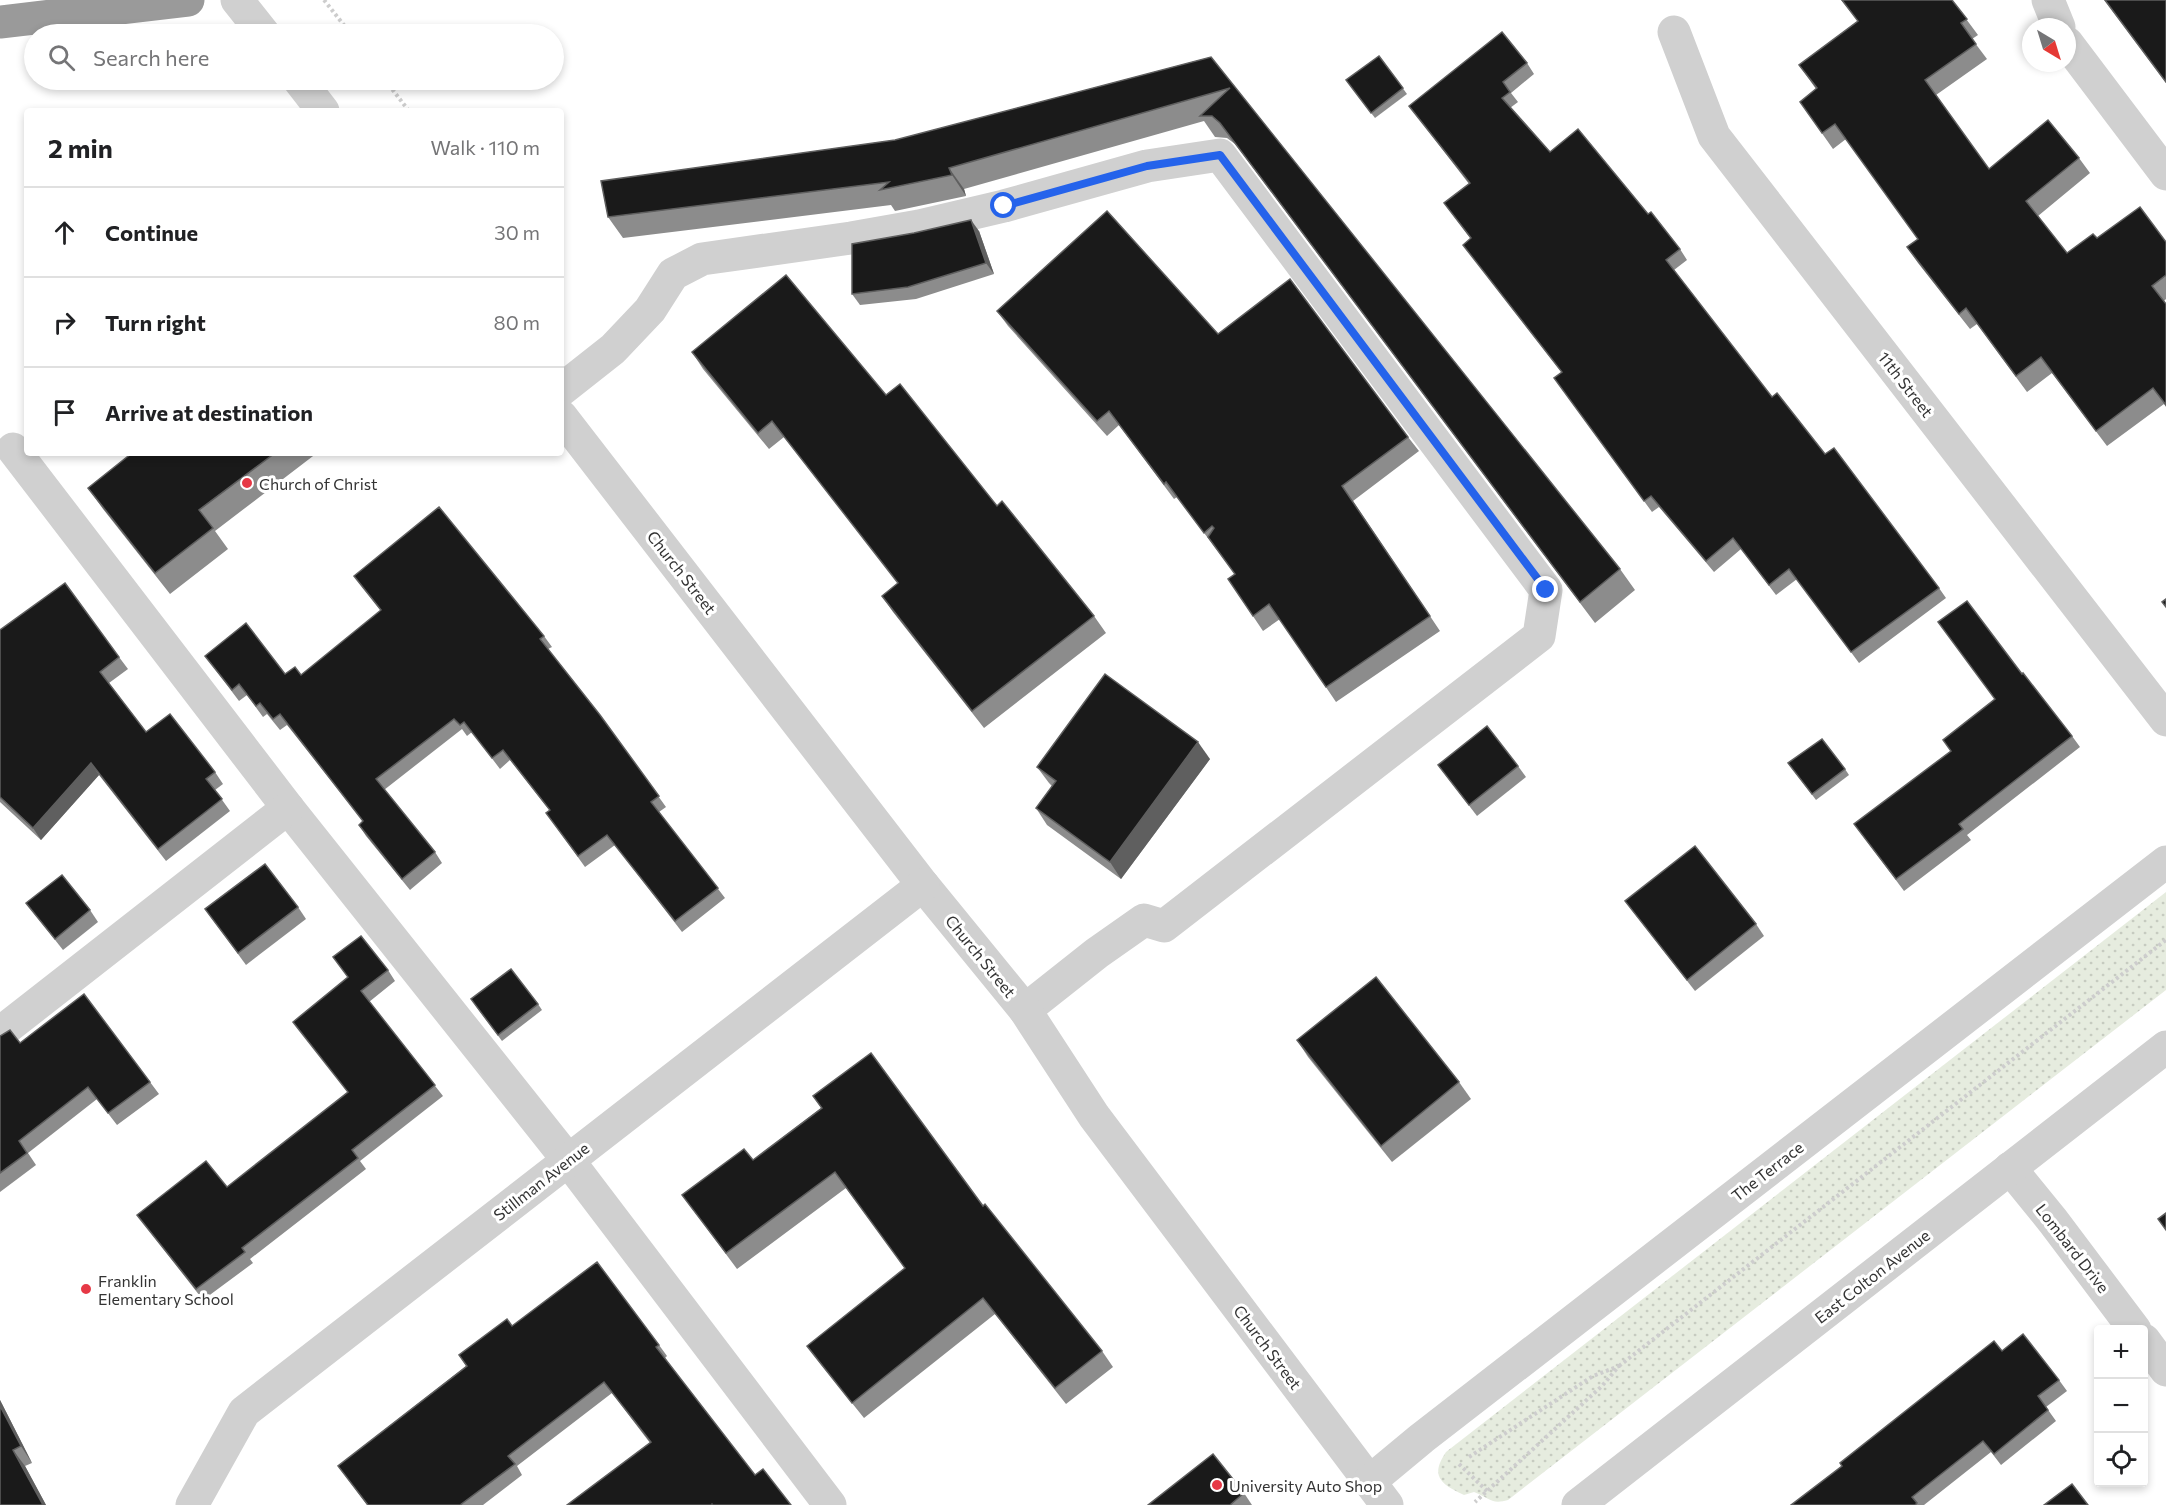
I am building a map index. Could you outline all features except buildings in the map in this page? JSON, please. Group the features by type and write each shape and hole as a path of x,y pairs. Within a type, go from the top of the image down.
{"highway":[{"path":"0,22 188,0"}],"street":[{"path":"237,0 256,24"},
{"path":"2048,0 2055,18"},
{"name":"11th Street","path":"1674,32 1714,136 2166,720"},
{"path":"2076,55 2166,174"},
{"path":"307,90 321,108"},
{"path":"564,388 613,349 650,309 673,274 702,259 919,226 1004,206 1147,166 1220,155 1546,590 1539,636 1164,926 1144,920 1097,953 1025,1010"},
{"name":"Church Street","path":"564,420 923,885 1025,1010 1094,1116 1378,1493"},
{"path":"13,449 288,808 568,1160 831,1505"},
{"path":"0,1033 288,808"},
{"name":"The Terrace","path":"1378,1493 1431,1431 2166,862"},
{"name":"Stillman Avenue","path":"192,1505 244,1412 923,885"},
{"name":"East Colton Avenue","path":"1578,1505 2166,1047"},
{"name":"Lombard Drive","path":"2010,1168 2132,1325"},
{"path":"2148,1345 2166,1370"}],"path":[{"path":"324,0 343,24"},
{"path":"393,90 407,108"},
{"path":"1475,1502 1602,1386 1619,1366 2166,940"},
{"path":"1449,1467 1459,1464 1593,1376 1619,1366"},
{"path":"1459,1464 1487,1491"}],"shaded area":[{"path":"2166,892 2166,990 1508,1500 1494,1501 1474,1492 1464,1495 1444,1483 1438,1473 1441,1460 1446,1452"}],"place":[{"name":"Church of Christ","path":"247,483"},
{"name":"Franklin Elementary School","path":"86,1289"},
{"name":"University Auto Shop","path":"1217,1485"}],"route":[{"path":"1004,206 1147,166 1220,155 1546,590"}]}
